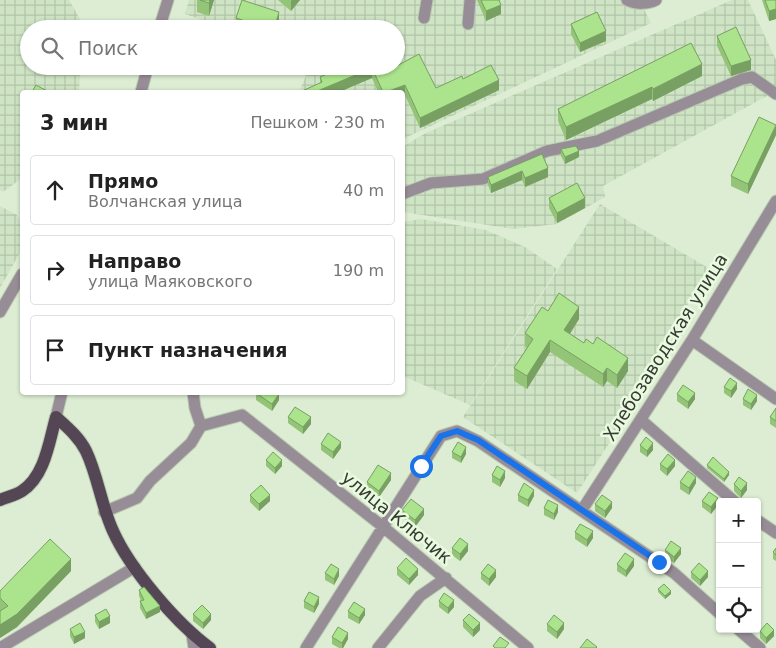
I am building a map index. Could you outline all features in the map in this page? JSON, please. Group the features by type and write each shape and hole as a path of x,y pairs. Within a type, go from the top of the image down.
{"main road":[{"path":"0,500 21,491 35,479 45,457 56,417 75,434 86,451 104,512 134,567 192,635 210,648"}],"street":[{"path":"162,20 168,0"},
{"path":"424,18 427,0"},
{"path":"468,24 470,0"},
{"path":"627,0 632,3 650,3 656,0"},
{"path":"142,90 146,75"},
{"path":"405,193 431,183 483,180 547,151 597,141 742,79 752,77 776,94"},
{"name":"Хлебозаводская улица","path":"582,510 692,340 776,201"},
{"path":"0,312 20,277"},
{"path":"692,340 776,399"},
{"path":"56,417 61,395"},
{"path":"104,512 137,498 150,481 191,443 200,426 193,395"},
{"name":"улица Ключик","path":"200,426 242,415 446,578 528,648"},
{"path":"641,420 730,498"},
{"path":"306,648 441,436 457,431 478,440 674,573 716,610"},
{"path":"761,523 776,533"},
{"path":"0,648 134,567"},
{"path":"378,648 420,596 446,578"},
{"path":"743,633 760,648"},
{"path":"192,635 194,648"}],"shaded area":[{"path":"0,0 69,0 81,20 20,20 20,75 80,75 79,90 20,90 20,179 3,192 0,190"},
{"path":"189,0 623,0 644,9 651,23 405,138 405,90 300,90 306,75 405,75 405,20 202,20 185,14"},
{"path":"732,0 748,0 776,60 776,91 603,186 605,197 557,224 513,229 405,212 405,145 426,133"},
{"path":"600,204 710,269 644,375 650,380 577,493 463,417"},
{"path":"0,206 17,215 20,220 20,253 0,288"},
{"path":"421,219 486,230 525,247 557,269 470,405 405,377 405,222"}],"building":[{"path":"242,0 279,12 277,20 242,20 236,18"},
{"path":"481,0 499,0 501,5 486,11"},
{"path":"765,0 776,0 776,9 769,11"},
{"path":"597,12 606,31 580,43 571,24"},
{"path":"736,27 751,60 731,66 717,36"},
{"path":"691,43 702,64 653,89 652,87 566,127 558,109"},
{"path":"419,54 436,88 462,76 463,79 491,65 499,80 420,118 405,85 391,90 382,90 375,75 405,75 405,62"},
{"path":"325,75 355,75 320,90 304,90 322,82 320,77"},
{"path":"36,85 45,90 33,90"},
{"path":"759,117 776,125 748,184 731,176"},
{"path":"576,146 579,151 565,157 561,149"},
{"path":"542,154 548,168 525,178 522,171 491,185 488,177"},
{"path":"577,183 585,198 557,213 549,198"},
{"path":"559,293 579,307 564,330 584,343 586,339 593,344 597,337 628,358 617,375 607,368 603,374 550,340 527,376 514,368 533,339 525,333 542,307 548,311"},
{"path":"730,378 737,383 731,391 724,387"},
{"path":"683,385 695,393 688,402 677,394"},
{"path":"748,389 757,395 751,404 743,399"},
{"path":"259,395 278,395 272,404"},
{"path":"295,407 311,417 303,427 288,417"},
{"path":"776,408 776,421 770,417"},
{"path":"328,433 341,442 333,452 321,444"},
{"path":"646,437 653,443 647,451 640,445"},
{"path":"458,442 466,447 461,457 452,452"},
{"path":"273,452 282,460 275,468 266,460"},
{"path":"668,454 675,460 667,469 660,464"},
{"path":"713,457 729,472 724,479 707,465"},
{"path":"378,465 391,473 379,491 367,482"},
{"path":"497,466 505,471 500,480 492,475"},
{"path":"688,471 696,477 689,488 680,482"},
{"path":"739,477 747,483 741,491 734,484"},
{"path":"524,483 534,490 528,500 518,495"},
{"path":"261,485 270,495 259,504 250,495"},
{"path":"709,492 718,498 716,498 711,507 702,501"},
{"path":"602,495 612,502 605,511 595,504"},
{"path":"411,499 424,509 415,520 402,510"},
{"path":"548,500 558,505 554,514 544,508"},
{"path":"580,524 593,531 587,540 575,532"},
{"path":"460,538 468,544 460,554 452,548"},
{"path":"50,539 71,559 17,614 0,625 0,611 8,606 0,598 0,591"},
{"path":"671,541 681,548 674,557 665,550"},
{"path":"625,553 634,559 626,571 617,564"},
{"path":"406,558 418,569 409,579 397,568"},
{"path":"699,563 708,571 700,580 691,572"},
{"path":"331,564 339,569 334,579 325,573"},
{"path":"488,564 496,570 489,579 481,573"},
{"path":"664,584 671,591 665,596 658,589"},
{"path":"144,587 160,606 146,613 140,601 144,600 139,590"},
{"path":"309,592 319,597 314,607 304,601"},
{"path":"444,593 454,600 448,608 439,601"},
{"path":"354,602 365,609 359,618 348,611"},
{"path":"202,605 211,614 203,623 193,614"},
{"path":"106,609 110,616 99,622 95,615"},
{"path":"469,614 480,623 473,630 463,620"},
{"path":"554,615 564,623 557,632 547,624"},
{"path":"80,623 85,632 74,637 70,629"},
{"path":"767,623 774,630 766,638 761,630"},
{"path":"338,627 348,633 342,643 332,637"},
{"path":"500,637 509,643 505,648 495,648 493,646"},
{"path":"587,639 597,647 580,648"}],"route":[{"path":"421,466 441,436 457,431 478,440 659,562"}]}
